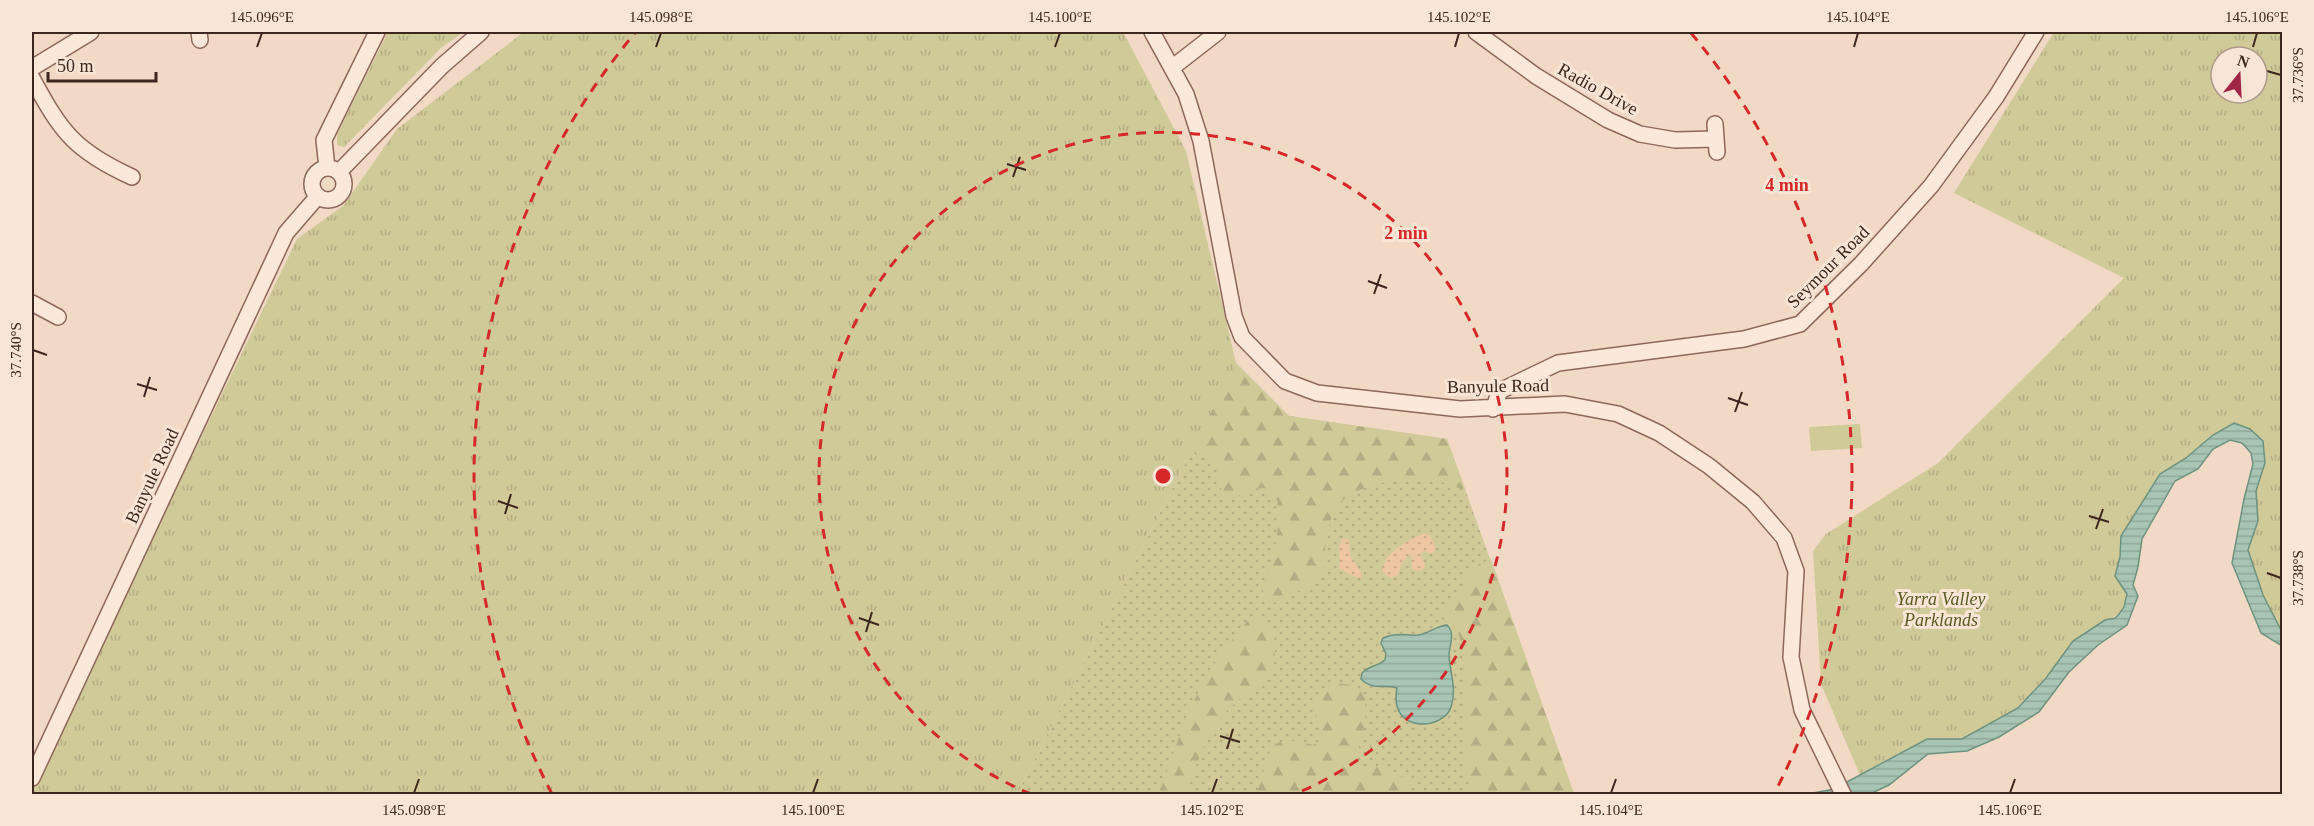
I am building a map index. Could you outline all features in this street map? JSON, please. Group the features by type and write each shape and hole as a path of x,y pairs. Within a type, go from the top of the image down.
{"street":[{"path":"32,68 91,32"},
{"path":"371,33 324,140 333,170 345,182 339,197 328,200 318,196 312,187 317,172 333,170 481,32"},
{"name":"Banyule Road","path":"1152,32 1186,94 1201,141 1234,316 1242,337 1285,381 1317,393 1460,409 1565,404 1618,414 1659,433 1709,466 1753,502 1784,538 1796,571 1791,657 1802,710 1843,795"},
{"path":"1173,67 1218,32"},
{"name":"Radio Drive","path":"1476,32 1536,76 1608,120 1640,134 1675,140 1716,138"},
{"name":"Seymour Road","path":"1493,409 1500,391 1558,363 1744,339 1800,324 1861,264 1931,186 1996,97 2036,32"},
{"path":"32,78 48,109 75,142 104,164 132,177"},
{"name":"Banyule Road","path":"32,778 286,233 318,196"},
{"path":"32,303 58,316"}],"green space":[{"path":"388,32 464,32 442,47 344,147 337,145 337,134"},
{"path":"524,32 1123,32 1186,151 1236,363 1017,794 32,794 32,787 297,239 343,206 397,129"},
{"name":"Yarra Valley Parklands","path":"2054,32 2282,32 2282,632 2263,595 2248,550 2258,521 2256,491 2265,463 2250,429 2186,458 2160,474 2121,536 2120,557 2115,576 2127,594 2123,607 2118,614 2105,620 2057,664 2018,708 1962,739 1927,739 1860,775 1821,684 1813,551 1826,534 1938,463 2124,278 1954,193"},
{"path":"1236,363 1289,416 1447,439 1574,794 1017,794"},
{"path":"1236,363 1289,416 1447,439 1465,489 1435,480 1413,479 1370,486 1358,491 1347,497 1334,511 1326,538 1325,565 1316,581 1276,603 1265,598 1263,590 1275,549 1279,519 1277,500 1265,488 1251,489 1233,499 1222,498 1218,467 1209,459 1190,453"},
{"path":"1860,424 1862,448 1811,451 1809,427"},
{"path":"1491,559 1574,794 1474,794 1465,773 1465,696 1462,647 1458,632 1451,623 1441,618 1440,609 1459,593 1476,566"},
{"path":"1250,618 1260,618 1271,627 1276,644 1274,663 1264,678 1229,708 1207,739 1186,790 1188,794 1159,794 1181,732 1201,687 1218,659"},
{"path":"1336,683 1351,685 1364,694 1365,720 1355,761 1360,767 1380,767 1397,773 1409,782 1409,794 1254,794 1258,791 1268,756 1277,743 1297,741 1313,745 1322,740 1314,708 1315,702 1318,696"}],"sand":[{"path":"1425,533 1430,535 1436,548 1432,554 1424,551 1420,554 1425,565 1423,570 1417,571 1412,568 1412,556 1408,555 1398,575 1386,576 1383,571 1387,558 1405,543"},
{"path":"1343,538 1349,540 1350,556 1361,572 1361,578 1339,568 1340,545"}],"shaded area":[{"path":"2234,423 2250,429 2263,441 2265,463 2256,491 2258,521 2248,550 2263,595 2282,632 2282,646 2261,633 2232,563 2253,464 2251,453 2242,443 2230,440 2213,449 2198,469 2175,481 2142,539 2133,585 2138,596 2127,625 2098,645 2069,672 2039,712 1999,737 1967,751 1928,754 1889,785 1870,794 1808,794 1834,789 1927,739 1962,739 2018,708 2046,678 2073,641 2105,620 2115,618 2124,607 2127,594 2115,576 2120,557 2121,536 2160,474 2186,458 2213,435"},
{"path":"1447,625 1452,636 1449,656 1453,688 1451,707 1446,715 1438,720 1418,724 1408,721 1401,714 1396,703 1397,688 1365,683 1361,679 1362,673 1385,660 1386,654 1381,643 1383,638 1422,634"}]}
